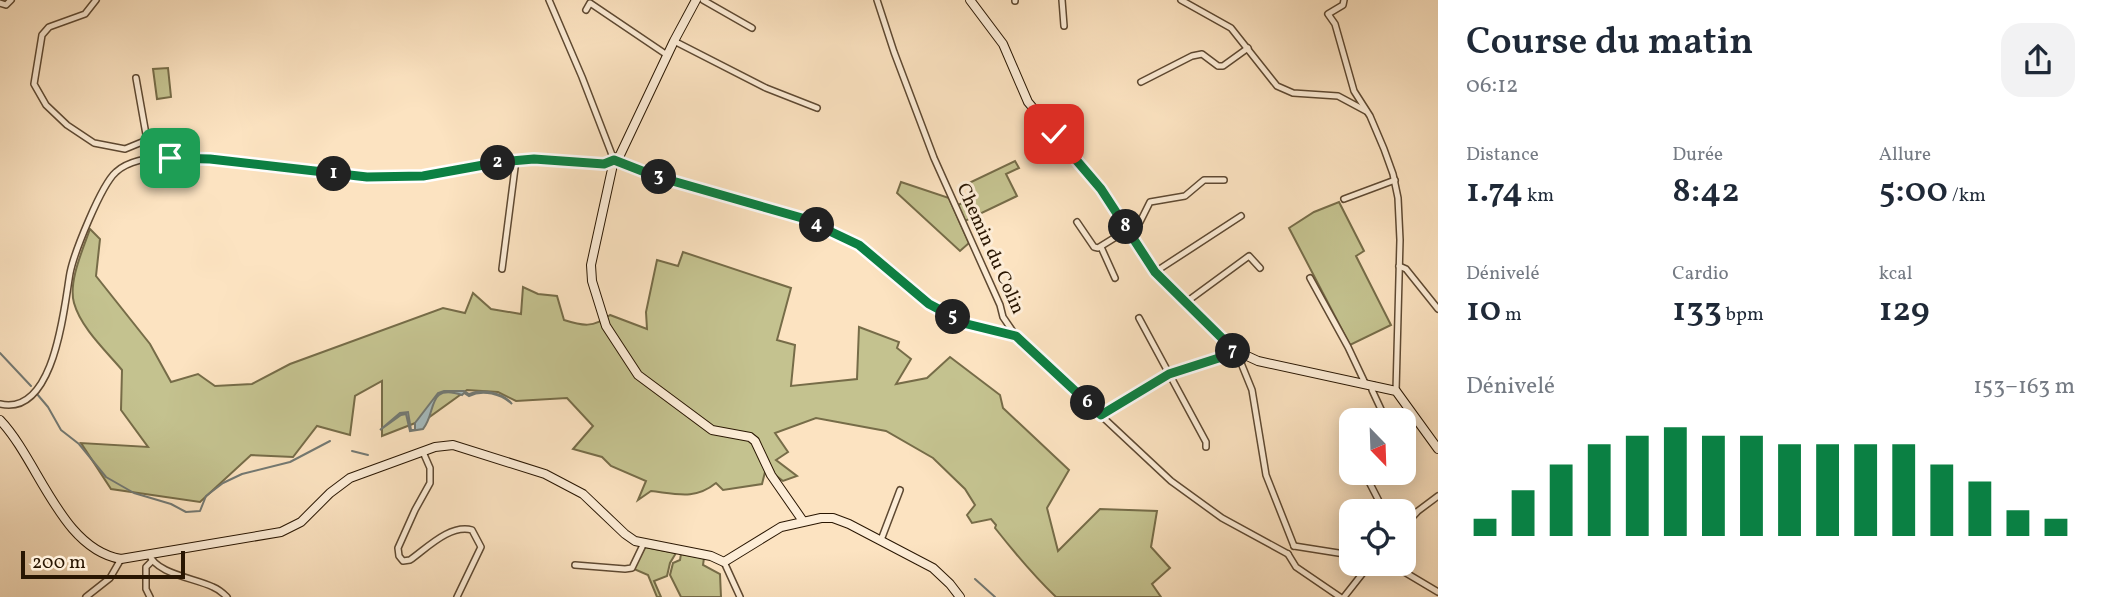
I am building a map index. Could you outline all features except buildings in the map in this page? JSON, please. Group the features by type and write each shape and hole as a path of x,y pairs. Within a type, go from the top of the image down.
{"street":[{"path":"0,3 6,5 11,0"},
{"path":"96,0 85,15 49,27 42,35 34,85 46,105 66,125 94,143 125,149 147,141 160,145 170,158"},
{"path":"549,0 614,160 591,265 592,281 612,339 638,375 712,430 750,437 755,441 771,475 803,521"},
{"path":"0,404 15,405 25,400 43,381 65,316 70,271 99,196 115,172 138,159 170,158 210,159 367,177 423,176 516,160 604,164 620,155 696,0"},
{"path":"703,0 752,28"},
{"name":"Chemin du Colin","path":"877,0 934,158 1003,317 1016,336 1171,481 1222,518 1288,554 1296,567 1342,597"},
{"path":"970,0 1003,44 1028,102 1101,189 1155,272 1185,303 1234,350 1258,360 1395,391 1438,449"},
{"path":"1062,0 1064,26"},
{"path":"1181,0 1231,28 1277,86 1293,93 1338,96 1354,91"},
{"path":"1344,0 1343,5 1328,14 1335,24 1354,91 1384,149 1398,198 1395,391"},
{"path":"586,10 590,3 667,55"},
{"path":"674,41 766,88 817,108"},
{"path":"1141,82 1202,54 1218,66 1223,66 1248,48"},
{"path":"136,78 147,141"},
{"path":"1338,96 1366,111"},
{"path":"502,269 516,160"},
{"path":"614,160 655,176 802,218 859,245 929,304 967,324 1016,336"},
{"path":"1077,222 1094,247 1101,247 1140,222 1150,202 1185,197 1205,180 1224,180"},
{"path":"1345,199 1395,180"},
{"path":"1155,272 1241,216"},
{"path":"1101,247 1115,278"},
{"path":"1185,303 1249,256 1260,268"},
{"path":"1399,266 1406,269 1438,309"},
{"path":"1310,278 1380,408"},
{"path":"1139,318 1206,442 1206,447"},
{"path":"1101,415 1169,374 1225,356 1234,350"},
{"path":"1244,354 1241,363 1252,390 1266,475 1294,546"},
{"path":"0,420 17,439 78,535 99,553 121,559 150,558 281,532 301,522 330,493 350,478 443,445 453,445 545,474 583,494 625,534 644,543 711,556 724,562 740,597"},
{"path":"423,452 430,468 430,483 398,548 399,556 403,561 410,560 449,533 463,528 472,530 481,547 457,597"},
{"path":"881,540 899,495"},
{"path":"1416,513 1438,496"},
{"path":"724,562 780,527 803,521 833,519 881,540 933,568 960,597"},
{"path":"575,565 632,568 644,543"},
{"path":"1288,554 1294,546"},
{"path":"1294,546 1339,553"},
{"path":"150,558 146,567 146,589 150,597"},
{"path":"150,558 162,568 216,587 227,597"},
{"path":"86,597 110,578 121,559"},
{"path":"1342,597 1360,576"},
{"path":"1411,576 1438,592"}],"shaded area":[{"path":"168,68 171,97 157,99 153,69"},
{"path":"1015,161 1019,168 1006,174 1017,196 965,221 958,205 975,197 969,183"},
{"path":"901,182 949,198 969,243 960,251 897,193"},
{"path":"1339,202 1364,251 1356,256 1391,325 1350,345 1289,228 1314,212"},
{"path":"90,229 100,239 96,276 150,344 171,382 198,374 215,386 252,384 290,364 443,308 465,313 473,293 491,309 521,314 523,287 538,294 557,296 564,320 588,325 610,315 647,329 646,312 657,260 678,266 683,252 791,288 777,340 795,345 791,386 857,379 859,327 899,342 897,348 911,359 896,384 927,378 950,357 1000,395 1003,408 1069,470 1047,508 1058,551 1100,509 1157,511 1151,547 1170,568 1152,584 1161,597 1056,597 1017,555 991,519 972,523 967,515 975,505 965,489 933,458 886,431 816,418 775,433 788,452 776,460 797,476 783,481 766,468 762,484 723,490 716,483 693,494 651,491 638,500 646,481 611,466 602,457 573,449 593,426 567,398 516,401 498,392 467,390 428,418 382,436 382,381 355,396 350,435 317,426 293,457 251,455 200,502 111,489 81,443 148,447 121,410 122,370 88,330 74,303 73,285"},
{"path":"645,547 676,553 667,576 654,581 661,597 657,597 648,575 634,569"},
{"path":"681,554 704,558 703,565 720,574 721,597 681,597 670,575 673,563 680,560"}],"water":[{"path":"444,391 492,393 512,404 492,394 469,396 464,393 443,393 434,402 423,429 410,431 406,414 380,430 400,413 408,412 411,430 415,430 415,423 438,393"}],"waterway":[{"path":"0,353 31,386"},
{"path":"37,394 61,430 79,444 106,477 134,493 171,504 186,512 200,511 206,496 223,483 242,474 290,462 330,441"},
{"path":"352,451 368,455"},
{"path":"975,579 995,597"}],"route":[{"path":"170,158 210,159 367,177 423,176 516,160 604,164 614,160 655,176 802,218 859,245 929,304 967,324 1016,336 1101,415 1169,374 1225,356 1234,350 1155,272 1101,189 1054,134"}]}
